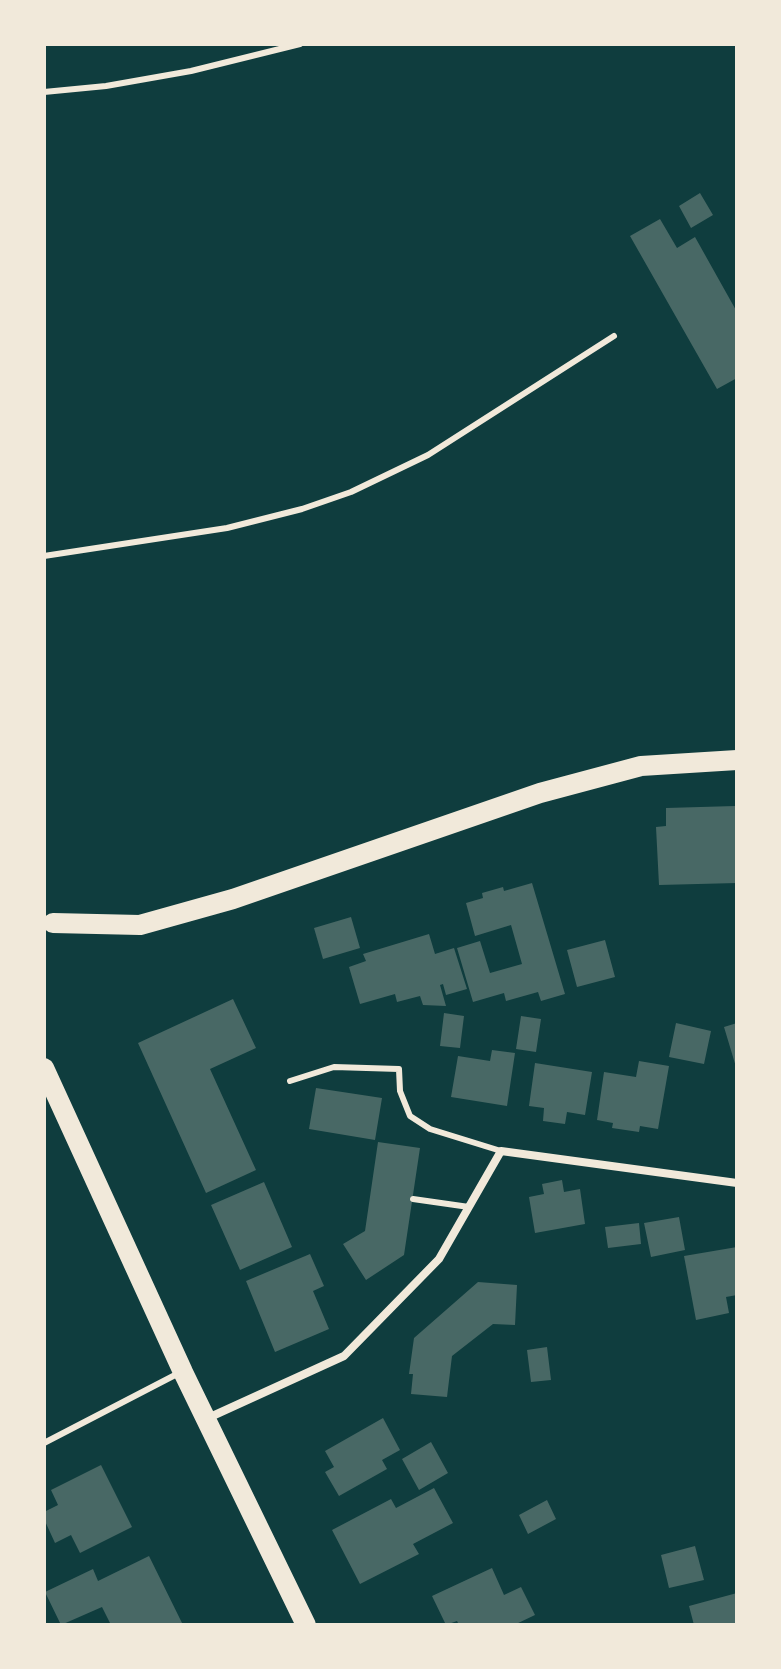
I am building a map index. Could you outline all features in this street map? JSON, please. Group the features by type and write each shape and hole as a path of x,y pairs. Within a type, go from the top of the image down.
{"main road":[{"path":"47,923 140,925 233,899 540,793 641,766 737,760"},
{"path":"44,1068 183,1372 306,1625"}],"street":[{"path":"207,1419 344,1356 439,1259 501,1151 737,1183"}],"lane":[{"path":"44,92 106,86 191,71 300,44"},
{"path":"44,556 227,528 302,509 351,492 428,455 614,336"},
{"path":"290,1081 334,1067 399,1069 400,1091 410,1116 430,1129 501,1151"},
{"path":"413,1199 469,1207"},
{"path":"44,1443 183,1372"}],"building":[{"path":"700,193 713,215 691,228 679,206"},
{"path":"660,219 677,248 695,237 737,312 737,378 717,389 630,236"},
{"path":"735,806 737,883 659,885 656,827 666,826 666,808"},
{"path":"532,883 565,994 541,1001 538,992 506,1001 504,993 473,1002 457,948 480,941 490,973 522,964 511,925 475,936 466,903 483,898 482,893"},
{"path":"351,917 360,948 323,959 314,928"},
{"path":"429,934 435,954 454,948 467,989 446,995 443,984 440,985 446,1006 423,1005 420,996 397,1002 395,994 360,1004 349,967 366,961 363,954"},
{"path":"605,940 615,977 577,987 567,950"},
{"path":"233,999 256,1048 210,1069 256,1170 206,1193 138,1043"},
{"path":"444,1013 464,1016 460,1048 440,1046"},
{"path":"521,1016 541,1019 536,1052 516,1049"},
{"path":"676,1023 711,1031 704,1064 669,1057"},
{"path":"737,1023 737,1067 736,1067 724,1027"},
{"path":"492,1050 515,1053 507,1106 451,1097 458,1056 490,1061"},
{"path":"639,1061 669,1066 658,1129 640,1126 639,1132 612,1128 613,1123 597,1120 604,1072 636,1077"},
{"path":"535,1063 592,1072 585,1115 567,1112 565,1124 543,1121 544,1108 529,1106"},
{"path":"316,1088 382,1098 375,1140 309,1129"},
{"path":"378,1142 420,1148 404,1255 366,1280 343,1244 365,1231"},
{"path":"562,1180 564,1192 580,1189 585,1224 535,1233 529,1197 544,1194 542,1184"},
{"path":"264,1182 292,1247 240,1270 211,1205"},
{"path":"679,1217 685,1250 651,1257 644,1223"},
{"path":"639,1223 641,1244 608,1248 605,1227"},
{"path":"737,1247 737,1295 726,1297 729,1313 696,1320 684,1256"},
{"path":"310,1254 324,1286 313,1291 329,1329 275,1352 246,1281"},
{"path":"478,1282 517,1285 515,1325 493,1324 452,1356 447,1397 411,1394 413,1374 409,1374 414,1338"},
{"path":"547,1347 551,1380 531,1382 527,1350"},
{"path":"383,1418 400,1450 382,1460 387,1469 339,1496 325,1472 334,1467 325,1451"},
{"path":"431,1442 448,1473 419,1490 402,1459"},
{"path":"101,1465 132,1527 80,1553 71,1535 55,1543 44,1519 44,1512 58,1505 51,1490"},
{"path":"434,1488 453,1523 413,1544 419,1554 360,1584 332,1530 391,1499 396,1508"},
{"path":"547,1500 556,1519 528,1534 519,1515"},
{"path":"695,1546 704,1580 669,1588 661,1555"},
{"path":"149,1556 183,1625 111,1625 102,1607 61,1625 45,1592 93,1569 98,1581"},
{"path":"492,1568 504,1595 521,1587 535,1615 514,1625 459,1625 457,1621 446,1625 432,1596"},
{"path":"737,1593 737,1625 694,1625 689,1606"}]}
